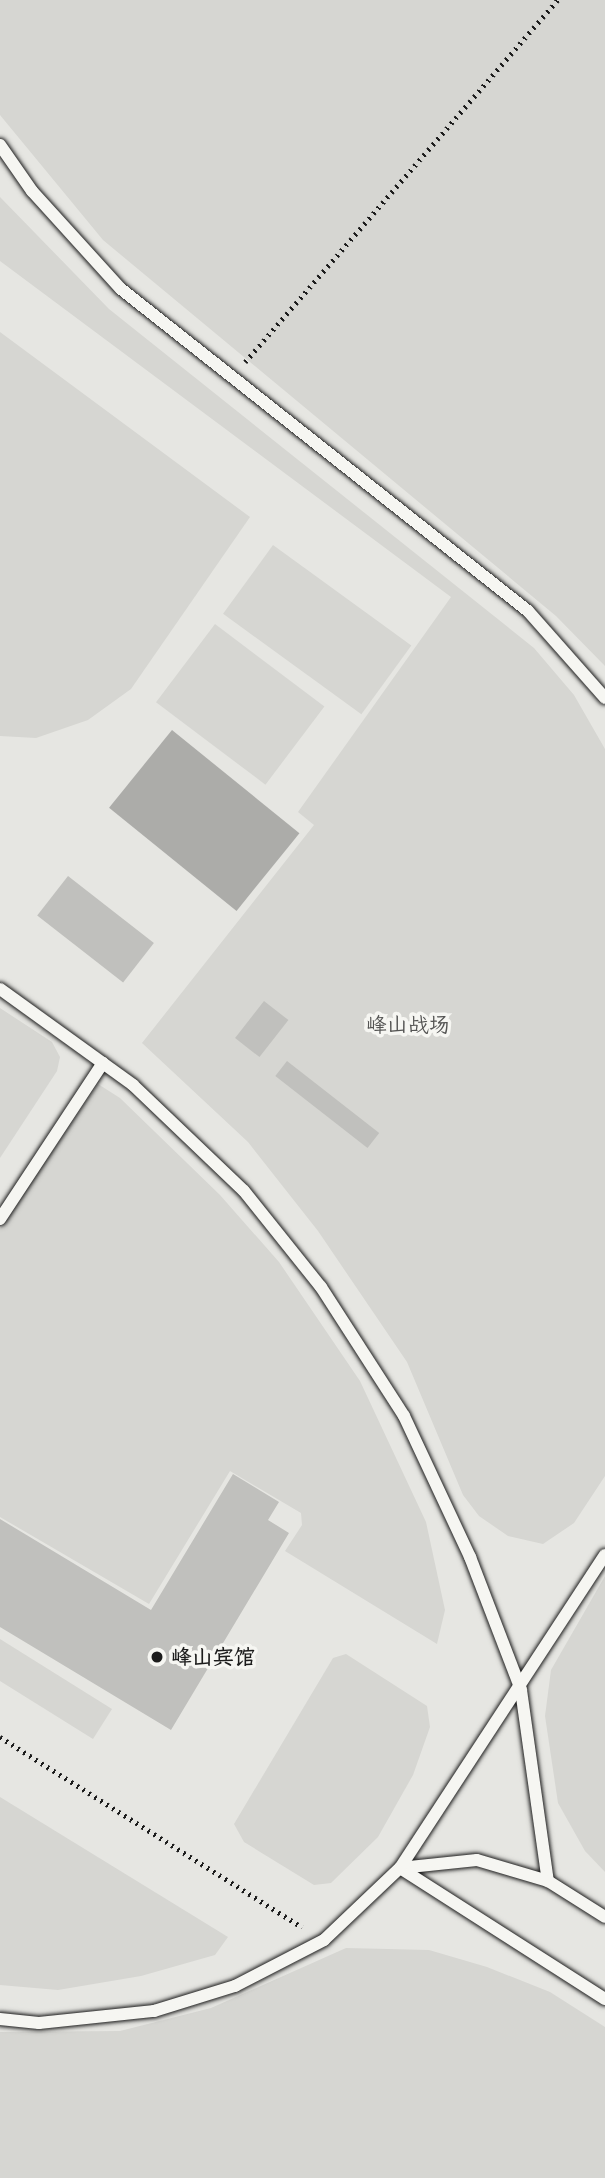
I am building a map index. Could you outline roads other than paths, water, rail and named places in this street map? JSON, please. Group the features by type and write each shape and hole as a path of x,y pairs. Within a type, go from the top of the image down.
{"lane":[{"path":"0,145 32,191 121,289 528,611 605,698"},
{"path":"0,989 103,1063 244,1191 321,1287 404,1416 470,1557 521,1690 548,1881"},
{"path":"0,1219 103,1063"},
{"path":"0,2019 39,2023 154,2011 235,1986 324,1940 400,1868 521,1690 605,1555"},
{"path":"400,1868 477,1860 548,1881 605,1917"},
{"path":"400,1868 605,1999"}],"place":[{"name":"峰山宾馆","path":"157,1657"}],"park label":[{"name":"峰山战场","path":"408,1025"}]}
